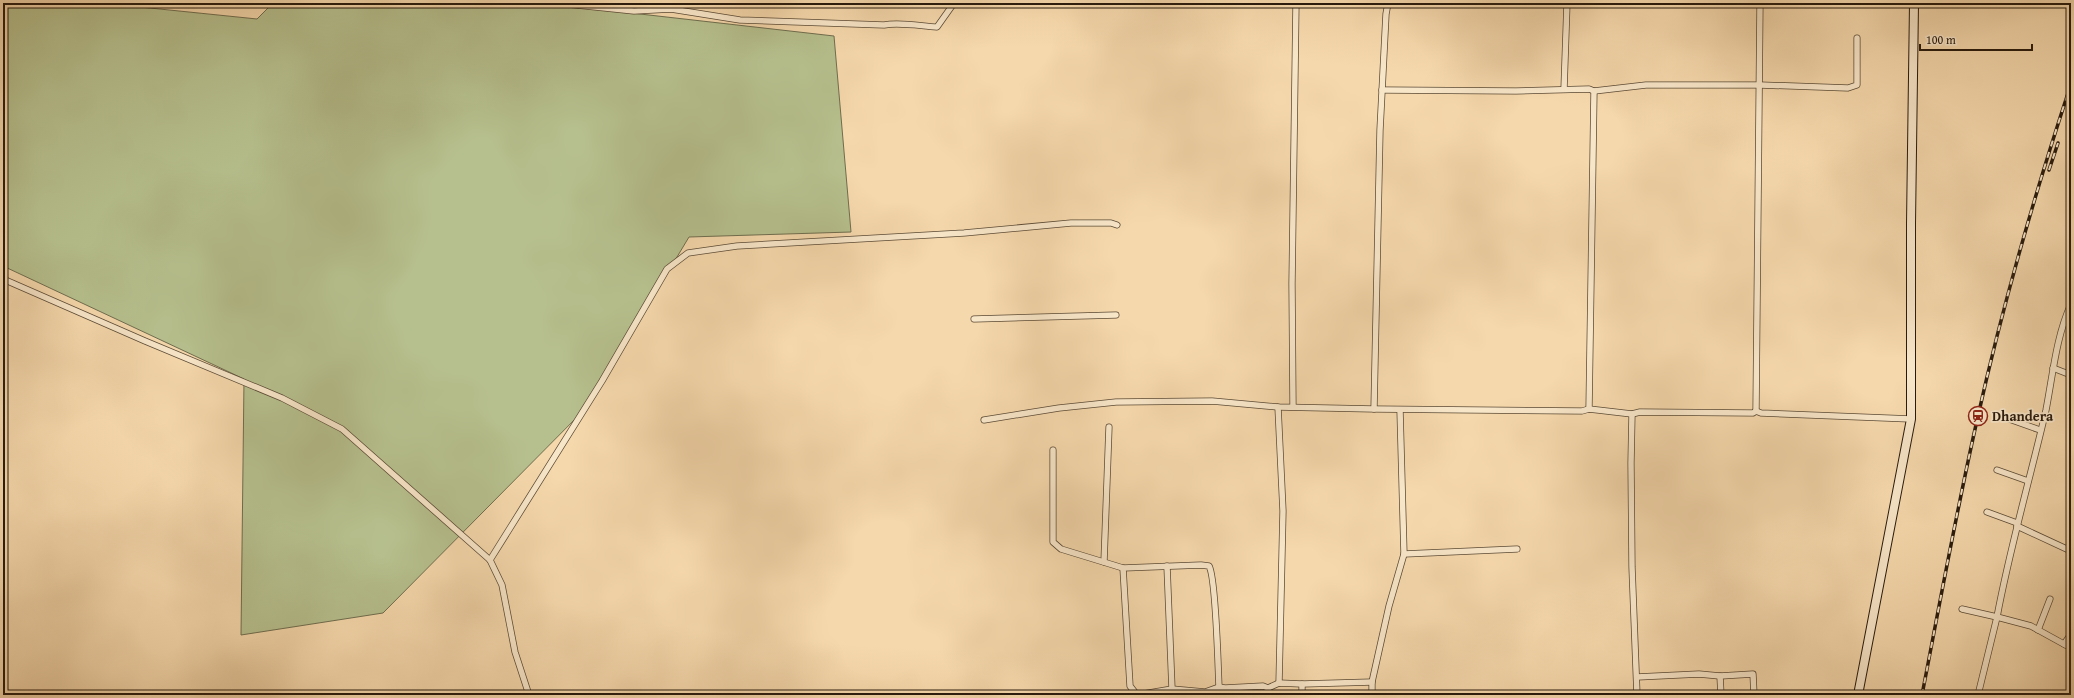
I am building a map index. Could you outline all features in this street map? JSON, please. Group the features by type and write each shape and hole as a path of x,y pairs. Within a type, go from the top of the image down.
{"street":[{"path":"557,3 634,11 672,6 740,20 884,25 894,24 904,26 937,26 954,3"},
{"path":"1293,406 1292,284 1296,3"},
{"path":"1374,409 1382,90 1386,14 1388,3"},
{"path":"1564,90 1567,3"},
{"path":"1756,411 1760,3"},
{"path":"1858,695 1911,419 1911,223 1914,3"},
{"path":"1382,90 1594,91 1646,85 1760,85 1848,88 1856,85 1857,38"},
{"path":"1589,409 1594,91"},
{"path":"490,560 602,381 667,269 688,253 737,246 964,233 1071,223 1111,224 1118,226"},
{"path":"3,279 145,341 282,398 342,429 490,560 502,585 515,652 529,695"},
{"path":"1978,695 2053,368 2066,315 2071,304"},
{"path":"974,319 1116,315"},
{"path":"2053,368 2071,375"},
{"path":"984,420 1059,408 1116,402 1212,401 1278,406 1400,410 1582,411 1589,409 1632,414 1640,412 1753,413 1756,411 1761,413 1911,419"},
{"path":"1278,406 1283,511 1279,683"},
{"path":"1372,695 1372,682 1389,606 1404,554 1400,410"},
{"path":"1632,414 1632,567 1637,695"},
{"path":"2009,419 2040,430"},
{"path":"1104,562 1109,427"},
{"path":"1053,450 1053,542 1061,549 1123,568 1209,566 1211,570 1219,687"},
{"path":"1997,470 2028,481"},
{"path":"1987,512 2017,524 2071,551"},
{"path":"1404,554 1516,549"},
{"path":"1166,566 1172,689"},
{"path":"1123,568 1130,686 1137,695 1172,689 1205,694 1219,687 1263,686 1268,688 1279,683 1302,684 1372,682"},
{"path":"2038,630 2050,599"},
{"path":"1962,609 2031,626 2071,648"},
{"path":"2064,644 2071,634"},
{"path":"1637,677 1699,674 1720,676 1753,674 1754,695"},
{"path":"1720,676 1721,695"},
{"path":"1302,684 1302,695"},
{"path":"1268,688 1268,695"}],"green space":[{"path":"3,3 101,3 257,19 273,3 543,3 834,36 851,232 689,237 587,407 383,613 241,635 244,379 3,266"}],"railway":[{"path":"1922,695 1963,485 1998,332 2020,249 2071,84"},
{"path":"2049,170 2058,143"}],"place":[{"name":"Dhandera","path":"1978,416"}]}
